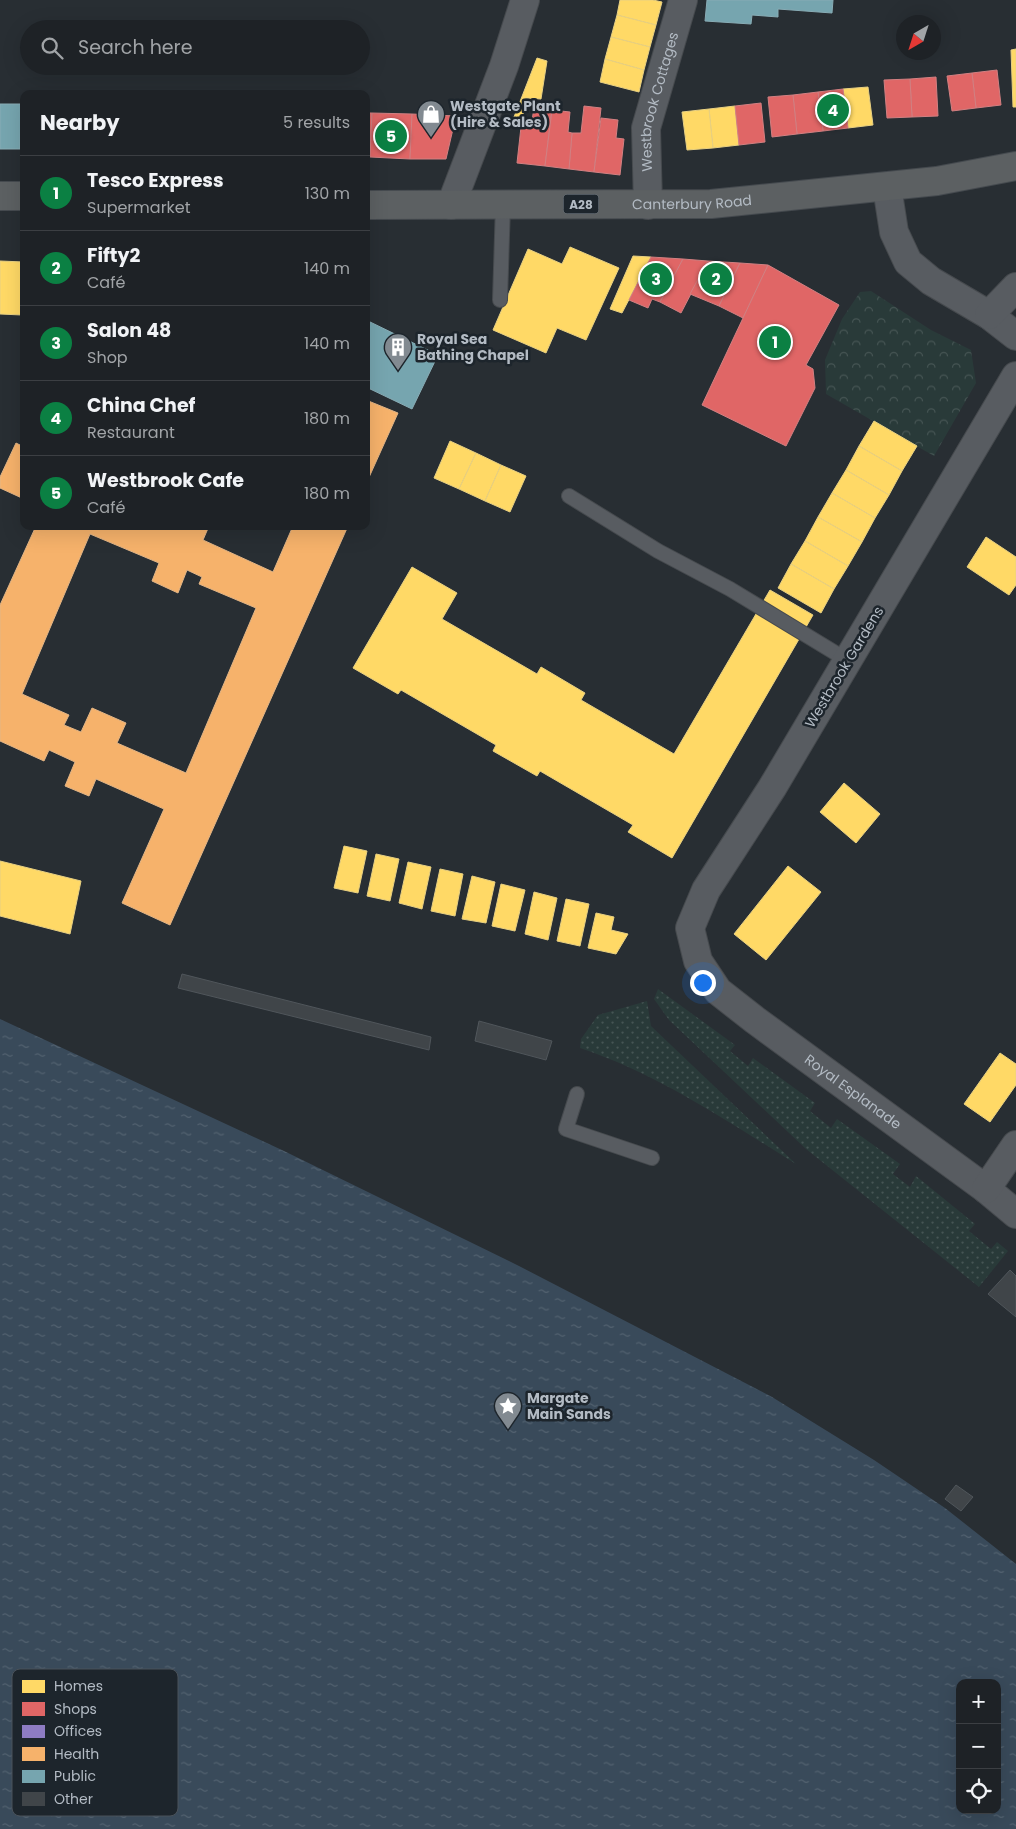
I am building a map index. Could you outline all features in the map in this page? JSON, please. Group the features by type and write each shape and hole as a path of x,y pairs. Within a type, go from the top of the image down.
{"highway":[{"name":"Canterbury Road","path":"370,205 711,204 936,181 1016,166"},
{"path":"0,196 20,196"}],"street":[{"path":"451,205 504,66 526,0"},
{"name":"Westbrook Cottages","path":"648,205 646,128 682,0"},
{"path":"886,187 894,232 908,262 931,281 989,315 1016,336"},
{"path":"989,315 1016,287"},
{"name":"Westbrook Gardens","path":"698,961 690,928 706,890 772,788 1016,376"},
{"name":"Royal Esplanade","path":"698,961 718,991 986,1189 1016,1214"},
{"path":"986,1189 1016,1145"}],"lane":[{"path":"500,300 503,204"},
{"path":"569,496 658,551 730,589 847,660"},
{"path":"577,1094 566,1129 652,1158"}],"green space":[{"path":"871,291 931,330 971,350 976,383 934,456 826,394 825,360 842,319 860,292"},
{"path":"658,989 735,1045 730,1051 748,1066 753,1058 815,1103 810,1111 831,1128 837,1119 900,1164 893,1174 910,1187 916,1176 975,1224 969,1231 991,1249 997,1242 1008,1251 979,1287 806,1149 669,1020 654,999"},
{"path":"647,1001 651,1026 796,1164 718,1115 664,1085 637,1071 580,1048 581,1039 598,1015"}],"water":[{"name":"Margate Main Sands","path":"0,1019 284,1151 519,1266 772,1397 874,1460 945,1508 1016,1564 1016,1829 0,1829"}],"building: Homes":[{"path":"620,0 653,0 662,2 656,25 617,15"},
{"path":"617,15 656,25 650,47 611,37"},
{"path":"611,37 650,47 644,70 605,59"},
{"path":"1016,49 1016,107 1013,107 1011,50"},
{"path":"537,58 547,61 541,99 525,98 523,117 514,117"},
{"path":"605,59 644,70 639,92 600,82"},
{"path":"868,87 873,125 848,128 843,89"},
{"path":"735,106 739,145 713,148 709,109"},
{"path":"709,109 713,148 687,150 682,112"},
{"path":"570,247 619,268 586,340 557,328 546,353 493,330 528,249 562,264"},
{"path":"633,256 651,257 622,313 610,309"},
{"path":"0,261 20,262 20,315 0,314"},
{"path":"874,421 917,446 902,471 859,446"},
{"path":"450,441 476,453 459,489 434,478"},
{"path":"859,446 902,471 889,495 846,470"},
{"path":"476,453 501,465 485,501 459,489"},
{"path":"501,465 526,476 510,512 485,501"},
{"path":"846,470 889,495 875,518 832,493"},
{"path":"832,493 875,518 862,542 818,517"},
{"path":"818,517 862,542 848,566 805,541"},
{"path":"986,537 1016,557 1016,585 1009,595 967,567"},
{"path":"805,541 848,566 834,589 791,564"},
{"path":"791,564 834,589 821,613 778,588"},
{"path":"412,567 457,593 442,619 537,674 541,667 585,693 581,700 674,754 770,590 813,615 672,858 628,832 633,825 540,771 537,776 493,751 496,745 401,690 398,694 353,668"},
{"path":"844,783 880,814 856,843 820,812"},
{"path":"344,846 367,851 358,893 334,888"},
{"path":"376,854 399,859 390,901 367,896"},
{"path":"0,861 81,881 70,934 0,916"},
{"path":"408,862 431,867 422,909 399,903"},
{"path":"788,866 821,892 766,960 734,934"},
{"path":"440,869 463,874 455,916 431,911"},
{"path":"472,876 495,882 486,923 462,919"},
{"path":"501,884 525,890 515,931 492,926"},
{"path":"534,892 557,898 548,940 525,934"},
{"path":"566,899 589,904 580,946 557,941"},
{"path":"596,913 614,917 611,930 628,934 616,954 588,948"},
{"path":"1000,1053 1016,1064 1016,1085 990,1122 964,1104"}],"building: Shops":[{"path":"997,70 1001,105 976,108 972,73"},
{"path":"972,73 976,108 952,111 947,76"},
{"path":"936,77 938,116 912,117 910,79"},
{"path":"910,79 912,117 887,118 884,80"},
{"path":"843,89 848,128 823,131 818,92"},
{"path":"818,92 823,131 797,134 793,95"},
{"path":"793,95 797,134 772,137 768,97"},
{"path":"761,103 765,142 739,145 735,106"},
{"path":"584,106 601,108 594,172 569,169 572,133 581,133"},
{"path":"534,107 552,109 545,166 517,163 521,127 531,128"},
{"path":"552,110 570,112 568,132 572,133 569,169 545,166"},
{"path":"370,113 372,113 370,157"},
{"path":"372,113 412,114 410,159 370,157"},
{"name":"Westgate Plant (Hire & Sales)","path":"412,114 456,116 446,159 410,159"},
{"path":"601,118 618,120 616,138 624,139 620,175 594,172"},
{"path":"651,257 683,259 660,302 652,299 648,308 629,300"},
{"path":"683,259 708,261 681,313 660,302"},
{"path":"708,261 740,263 719,306 690,294"},
{"path":"740,263 768,265 743,318 719,306"},
{"path":"768,265 839,305 806,365 813,369 815,388 786,446 702,405"}],"building: Health":[{"path":"370,402 398,413 370,475"},
{"path":"16,443 20,445 20,497 0,488 0,477"},
{"path":"34,530 207,530 203,540 273,572 291,530 346,530 170,925 122,903 164,809 96,779 89,796 65,786 75,762 49,750 44,761 0,741 0,605","holes":["90,534 159,563 152,581 178,593 187,570 202,577 199,584 256,608 186,773 117,743 126,723 92,708 81,732 64,725 69,715 22,694"]}],"building: Public":[{"path":"707,0 833,0 832,13 778,9 778,17 752,15 751,24 705,21"},
{"path":"0,104 20,104 20,149 0,149"},
{"name":"Royal Sea Bathing Chapel","path":"370,322 438,355 412,409 370,389"}],"building: Other":[{"path":"182,974 431,1037 429,1050 178,988"},
{"path":"479,1021 552,1041 546,1060 475,1041"},
{"path":"1010,1270 1016,1276 1016,1317 988,1294"},
{"path":"956,1485 973,1497 961,1511 945,1499"}],"place":[{"name":"China Chef","path":"833,110"},
{"name":"Westbrook Cafe","path":"391,136"},
{"name":"Westgate Plant (Hire & Sales)","path":"431,138"},
{"name":"Salon 48","path":"656,279"},
{"name":"Fifty2","path":"716,279"},
{"name":"Tesco Express","path":"775,342"},
{"name":"Royal Sea Bathing Chapel","path":"398,371"},
{"name":"Margate Main Sands","path":"508,1430"}]}
